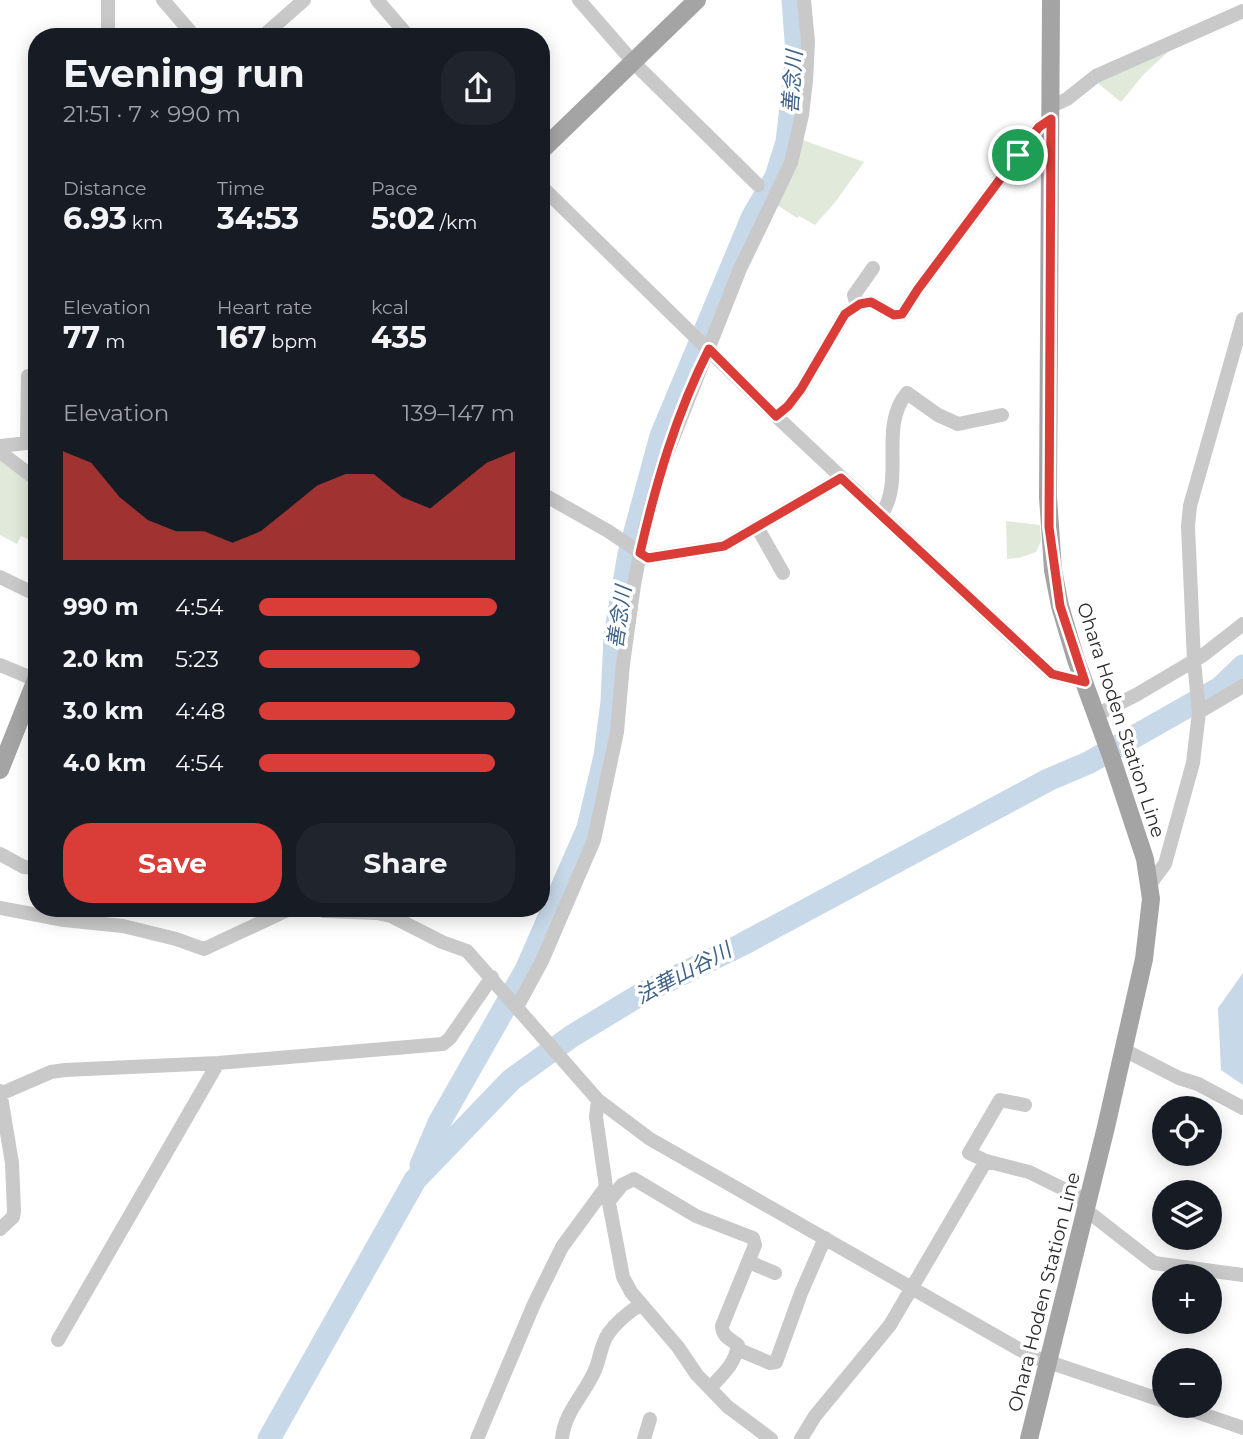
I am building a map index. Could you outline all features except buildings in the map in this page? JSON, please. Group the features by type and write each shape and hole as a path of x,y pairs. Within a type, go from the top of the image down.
{"main road":[{"path":"550,142 697,0"},
{"name":"Ohara Hoden Station Line","path":"1029,1439 1124,1050 1151,913 1150,884 1145,859 1060,606 1049,527 1051,0"},
{"path":"0,770 28,699"}],"street":[{"path":"108,0 108,28"},
{"path":"163,0 187,28"},
{"path":"272,28 304,0"},
{"path":"377,0 401,28"},
{"path":"579,0 634,63 758,185"},
{"path":"516,1006 541,961 594,840 617,732 627,633 640,553 651,503 667,451 740,269 791,163 806,81 808,42 804,0"},
{"path":"776,416 801,389 841,320 857,306 871,302 894,315 902,314 1051,112 1096,76 1243,11"},
{"path":"550,195 776,416 1052,674 1085,682"},
{"path":"857,306 854,295 873,268"},
{"path":"1150,884 1165,863 1193,763 1199,712 1188,526 1191,506 1243,319"},
{"path":"881,515 890,502 895,413 907,393 938,415 958,424 1002,415"},
{"path":"0,446 28,442"},
{"path":"0,452 28,473"},
{"path":"550,498 648,558 724,546 841,478"},
{"path":"757,527 783,573"},
{"path":"0,577 28,591"},
{"path":"1098,718 1194,661 1243,624"},
{"path":"0,665 28,676"},
{"path":"1199,712 1243,687"},
{"path":"0,854 28,867"},
{"path":"0,908 28,913"},
{"path":"48,917 123,926 204,949 273,917"},
{"path":"393,917 442,942 467,951 598,1100 650,1139 1031,1356 1152,1397"},
{"path":"0,1228 13,1217 14,1211 12,1163 0,1093 51,1072 65,1070 218,1063 443,1044 495,981"},
{"path":"1124,1050 1243,1108"},
{"path":"58,1340 218,1063"},
{"path":"598,1100 596,1117 623,1277 640,1304 710,1388 728,1406 771,1439"},
{"path":"1025,1105 1000,1100 969,1153 986,1161 1029,1172 1087,1206 1154,1263 1243,1275"},
{"path":"801,1439 815,1416 890,1325 986,1161"},
{"path":"482,1438 534,1304 557,1258 608,1194 634,1179 696,1216 753,1238 755,1245 722,1326 722,1332 738,1345 737,1349 732,1364 710,1388"},
{"path":"737,1349 770,1363 776,1362 801,1293 825,1238"},
{"path":"749,1262 775,1273"},
{"path":"562,1439 562,1429 595,1371 607,1335 640,1304"},
{"path":"1214,1418 1243,1428"},
{"path":"644,1439 650,1419"}],"green space":[{"path":"1165,49 1168,52 1144,74 1121,102 1095,81"},
{"path":"800,139 864,162 815,225 799,216 797,218 774,203"},
{"path":"0,455 28,475 28,539 21,536 17,544 0,535"},
{"path":"1006,521 1040,525 1041,541 1036,552 1007,559"}],"water":[{"path":"1243,973 1243,1085 1221,1070 1218,1008"}],"waterway":[{"name":"善念川","path":"550,915 588,828 605,756 612,702 615,636 629,554 661,436 753,216 776,177 787,142 797,54 793,0"},
{"name":"法華山谷川","path":"269,1439 415,1180 511,1080 572,1036 643,993 741,945 1048,780 1088,763 1220,688 1243,666"},
{"name":"善念川","path":"421,1165 439,1123 526,970 549,917"}],"route":[{"path":"1051,119 1049,527 1060,606 1085,682 1052,674 841,478 724,546 648,558 640,553 651,503 667,451 709,349 776,416 801,389 845,314 860,304 871,302 894,315 902,314 1018,155 1039,127 1051,119"}]}
